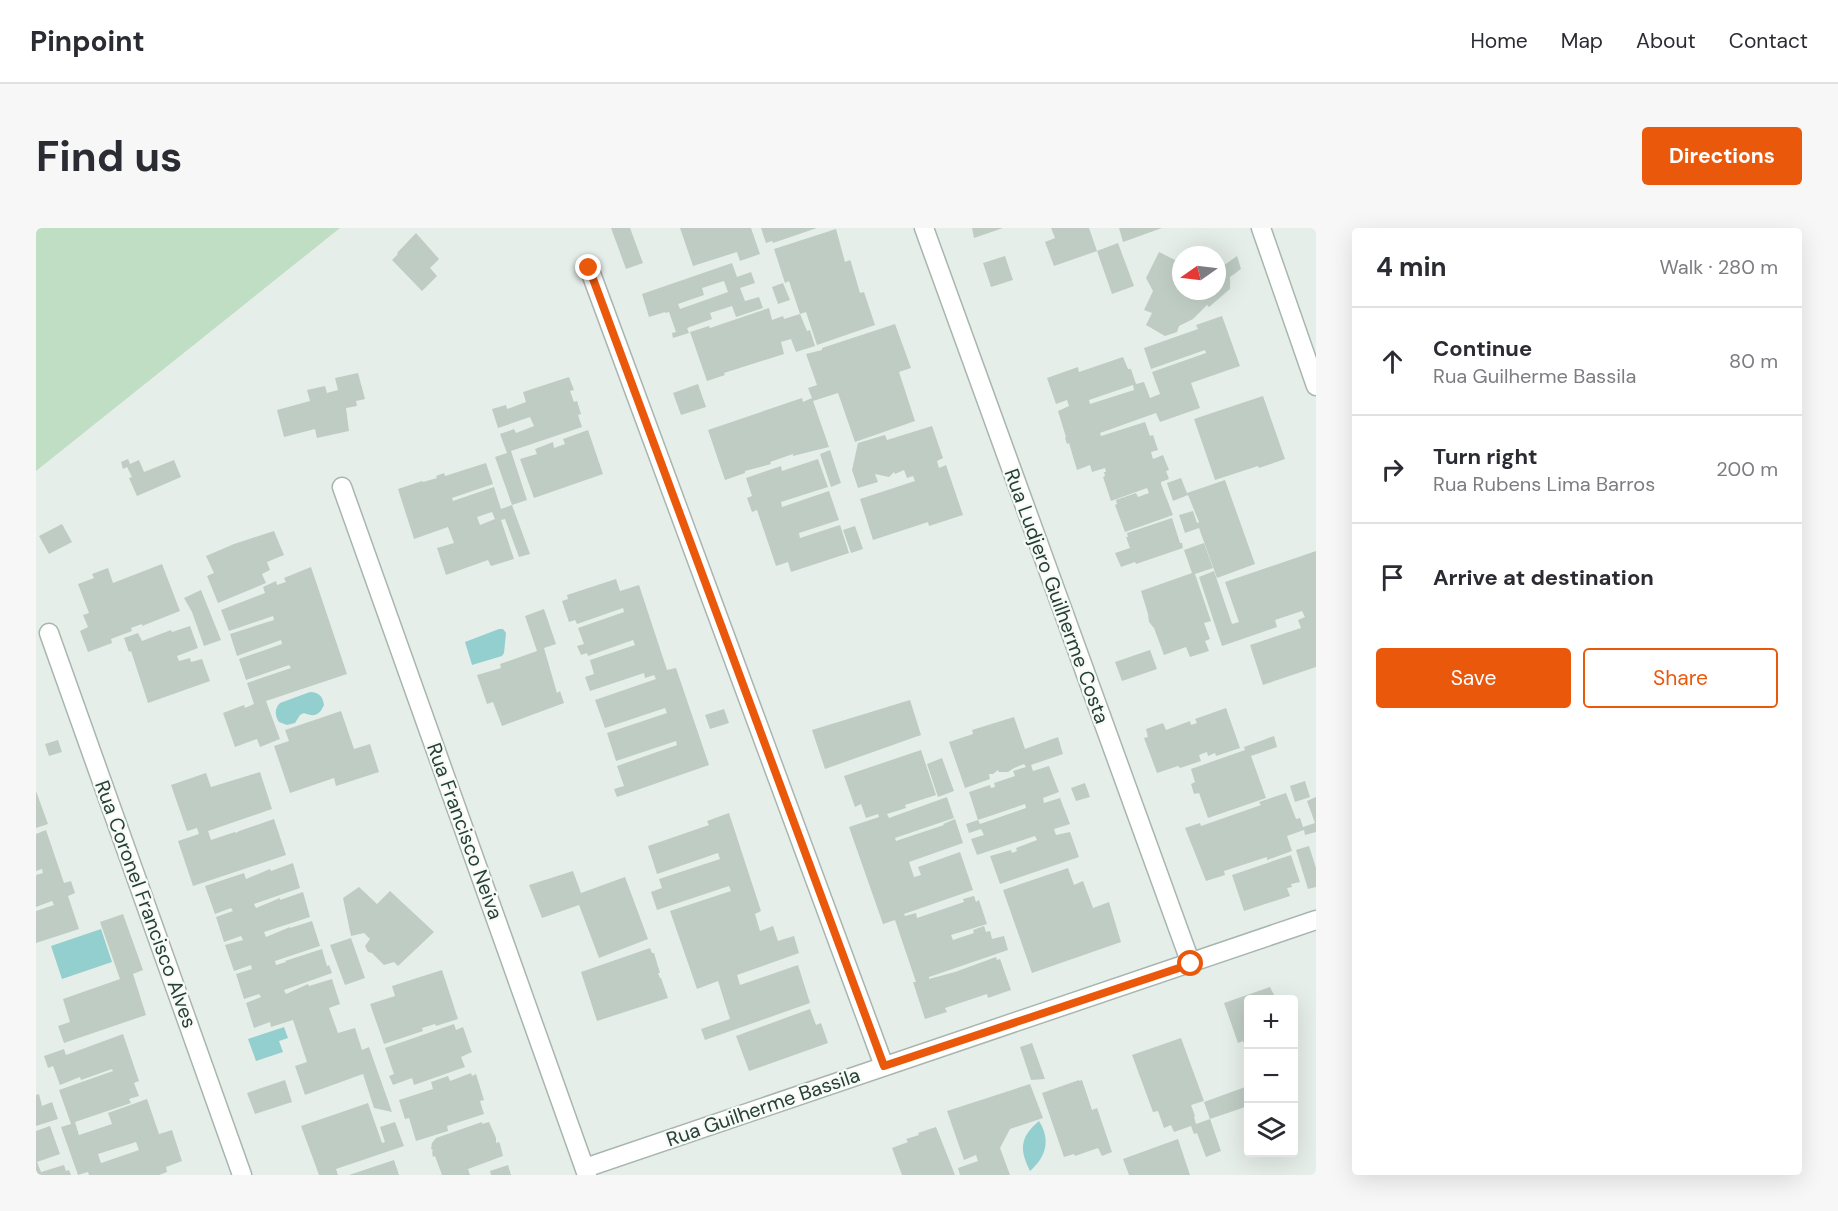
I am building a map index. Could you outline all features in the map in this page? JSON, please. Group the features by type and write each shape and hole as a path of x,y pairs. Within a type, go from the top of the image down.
{"street":[{"name":"Rua Ludjero Guilherme Costa","path":"924,228 1191,964"},
{"path":"1261,228 1316,386"},
{"path":"589,268 884,1066"},
{"name":"Rua Francisco Neiva","path":"342,487 586,1171"},
{"name":"Rua Coronel Francisco Alves","path":"49,633 242,1175"},
{"name":"Rua Guilherme Bassila","path":"586,1171 884,1066 1316,920"}],"green space":[{"path":"36,228 340,228 36,471"}],"water":[{"path":"503,629 506,633 502,656 472,665 465,642"},
{"path":"310,692 322,697 324,705 318,713 311,715 304,713 295,723 287,725 279,722 276,712 280,703"},
{"path":"101,929 112,962 62,979 51,946"},
{"path":"284,1027 288,1038 279,1041 283,1052 256,1061 248,1039"},
{"path":"1039,1121 1045,1135 1045,1148 1040,1160 1030,1171 1024,1156 1023,1144 1028,1132"}],"building":[{"path":"611,228 630,228 643,263 626,269"},
{"path":"680,228 751,228 760,254 740,261 737,252 693,266"},
{"path":"761,228 817,228 773,243 772,241 766,243"},
{"path":"972,228 1003,228 974,238"},
{"path":"1051,228 1089,228 1097,251 1054,266 1045,242 1055,238"},
{"path":"1119,228 1162,228 1123,242"},
{"path":"836,229 845,262 850,260 851,262 860,293 864,292 875,325 817,345 806,312 800,314 789,281 785,283 774,249"},
{"path":"416,233 439,259 430,268 437,276 422,291 392,260"},
{"path":"1118,243 1134,286 1112,294 1097,251"},
{"path":"1159,252 1172,258 1172,300 1217,300 1209,307 1207,305 1193,319 1179,326 1177,332 1165,336 1146,325 1152,313 1144,310 1153,291 1146,278"},
{"path":"1005,256 1013,280 991,287 983,263"},
{"path":"1237,256 1241,269 1230,277 1230,289 1226,292 1226,264"},
{"path":"732,263 737,277 751,272 755,283 740,288 745,301 759,297 763,308 736,317 732,306 710,313 712,319 687,328 689,333 673,338 672,333 676,332 669,312 649,317 642,294","holes":["724,281 728,292 680,309 678,304 704,295 702,288"]},
{"path":"783,283 790,300 778,304 772,287"},
{"path":"769,308 772,320 800,314 807,331 810,330 815,346 796,352 791,339 781,342 784,354 724,373 725,375 707,381 690,332 709,326 710,328"},
{"path":"1222,316 1240,366 1191,383 1200,408 1160,422 1156,413 1100,433 1101,436 1145,422 1158,450 1151,452 1153,459 1163,455 1169,470 1166,471 1169,479 1161,484 1173,515 1125,532 1115,505 1116,500 1136,493 1138,497 1149,493 1147,488 1111,501 1103,477 1106,472 1105,468 1092,472 1090,465 1077,470 1058,411 1069,406 1067,400 1056,404 1047,378 1078,367 1079,372 1123,357 1128,369 1131,369 1136,384 1144,382 1150,398 1160,394 1152,372 1206,353 1205,350 1151,369 1144,348 1198,329 1196,325","holes":["1133,385 1134,390 1090,404 1089,400"]},
{"path":"895,324 911,368 899,372 915,421 855,442 838,393 813,401 829,447 793,456 793,454 725,480 708,430 802,398 803,402 812,398 808,388 817,385 806,354"},
{"path":"358,373 365,399 356,401 357,406 346,408 349,431 317,438 315,429 284,437 277,410 310,401 307,390 325,386 327,393 338,390 335,378"},
{"path":"569,377 574,390 570,391 574,402 577,401 582,427 511,451 527,500 512,505 495,457 507,453 500,434 514,429 516,433 534,426 530,417 498,428 492,409 506,405 507,409 526,402 523,392"},
{"path":"698,384 706,407 681,415 673,393"},
{"path":"1263,396 1285,459 1215,480 1194,419"},
{"path":"932,426 943,458 937,461 939,468 946,465 963,515 929,526 928,522 873,540 860,499 915,481 913,476 907,478 904,470 895,474 894,472 889,477 875,474 878,482 858,488 852,470 858,443 885,435 887,440"},
{"path":"588,430 603,474 534,498 520,459 537,454 535,449 553,442 554,448 565,444 563,439"},
{"path":"830,450 841,483 831,487 820,454"},
{"path":"128,459 130,464 139,460 144,472 174,460 181,477 137,496 129,478 132,477 127,467 123,469 121,462"},
{"path":"818,459 828,487 781,502 782,507 829,491 839,520 799,533 800,538 840,525 849,553 791,572 788,562 776,566 757,510 752,512 747,498 752,496 746,478 781,466 782,471"},
{"path":"486,463 493,484 452,498 453,501 494,487 501,509 512,505 530,554 519,557 505,519 501,520 514,559 491,566 488,560 446,575 437,548 454,543 448,527 414,539 398,489 437,478 436,476 444,473 445,476","holes":["492,512 495,519 480,525 477,517"]},
{"path":"1181,478 1187,493 1225,480 1255,564 1217,578 1199,528 1185,533 1179,515 1193,511 1197,523 1199,522 1188,495 1173,501 1167,483"},
{"path":"1172,518 1183,548 1121,567 1115,553 1130,548 1127,533"},
{"path":"62,524 72,542 49,554 39,536"},
{"path":"855,526 863,549 851,553 843,530"},
{"path":"274,531 284,555 267,562 270,570 262,574 266,583 218,603 207,576 214,573 206,556"},
{"path":"1204,543 1213,568 1195,574 1211,621 1204,623 1210,639 1205,641 1209,651 1190,657 1186,647 1164,655 1154,628 1149,622 1141,591 1192,573 1184,550"},
{"path":"1316,551 1316,667 1263,685 1250,645 1301,628 1298,620 1305,617 1302,611 1275,620 1277,627 1222,646 1199,577 1214,571 1232,624 1239,622 1225,582"},
{"path":"162,564 180,611 131,628 132,631 111,639 112,643 88,652 80,631 88,627 83,615 89,613 78,584 94,578 92,574 108,568 113,583"},
{"path":"311,567 347,674 266,701 280,739 260,747 257,739 235,747 223,713 244,705 245,708 254,704 247,683 291,668 289,665 246,680 239,659 282,644 281,640 237,656 230,634 274,620 273,616 229,631 221,610 265,593 263,587 276,581 277,585 286,582 284,578"},
{"path":"616,579 620,591 639,585 667,670 676,668 709,765 617,797 614,789 624,786 617,766 677,745 676,741 616,761 607,733 667,713 665,708 605,728 595,700 656,679 654,675 645,678 644,673 590,691 585,677 594,674 590,660 635,645 633,640 588,656 587,653 581,655 577,646 584,644 578,628 624,612 623,608 577,624 575,620 569,622 562,601 568,599 567,595"},
{"path":"201,590 221,640 204,646 192,612 184,598"},
{"path":"544,609 556,644 544,648 557,693 560,691 564,703 502,726 493,702 487,704 477,675 501,668 500,664 537,651 525,616"},
{"path":"190,626 198,648 177,656 179,661 190,658 191,662 202,659 210,681 148,703 131,651 129,652 124,638 138,633 142,641 171,630 172,632"},
{"path":"1150,650 1157,669 1122,681 1115,662"},
{"path":"910,700 921,735 825,769 812,730"},
{"path":"1226,708 1240,748 1216,756 1215,753 1208,756 1207,752 1199,755 1201,761 1157,773 1144,738 1148,737 1146,729 1163,723 1166,730 1190,721 1191,725 1197,723 1195,719"},
{"path":"724,709 729,723 710,729 705,715"},
{"path":"341,711 354,749 370,744 379,772 336,786 334,778 290,793 274,746 289,741 285,730"},
{"path":"1014,717 1025,749 1058,737 1063,754 1031,765 1033,771 1049,766 1059,792 1043,798 1044,803 1060,798 1070,824 1054,829 1056,835 1070,832 1079,857 1000,884 990,856 1011,850 1012,853 1017,851 1016,848 1037,840 1035,836 977,855 971,839 984,835 981,829 969,833 966,824 978,820 969,792 990,785 991,788 995,787 994,783 1015,776 1013,771 1026,767 1024,764 1008,772 998,770 989,774 990,779 965,788 949,742 973,734 972,730","holes":["1025,804 1026,808 980,824 978,820"]},
{"path":"1274,736 1277,747 1251,756 1266,798 1208,818 1199,793 1194,794 1191,784 1195,782 1191,769 1245,750 1244,747"},
{"path":"58,740 62,752 49,756 45,744"},
{"path":"921,750 936,795 905,805 906,808 887,814 889,818 947,797 954,818 895,838 896,841 955,819 963,843 909,862 914,877 921,875 918,867 960,852 973,890 904,914 905,916 916,913 917,918 964,902 963,899 974,896 976,902 979,900 987,924 951,935 953,940 974,933 973,930 984,926 986,932 990,931 992,939 1004,936 1008,950 929,977 929,979 996,957 997,960 1000,959 1011,990 988,998 987,994 945,1008 947,1012 925,1019 913,982 916,982 895,920 883,924 849,827 879,817 878,814 866,818 861,804 855,807 844,776"},
{"path":"942,758 954,791 938,797 927,764"},
{"path":"260,772 272,809 208,831 211,840 274,819 286,855 193,886 178,841 199,834 197,828 187,831 171,785 206,773 211,787"},
{"path":"1305,781 1310,797 1295,802 1290,786"},
{"path":"1085,783 1090,797 1076,801 1071,788"},
{"path":"36,791 48,824 36,828"},
{"path":"1286,793 1296,819 1300,818 1303,827 1315,823 1307,801 1316,797 1316,832 1305,835 1304,830 1287,836 1292,851 1224,871 1225,875 1206,881 1185,828 1200,823 1201,826 1261,805 1259,802"},
{"path":"729,813 761,911 755,914 760,931 773,926 778,941 794,936 799,953 737,975 740,985 798,965 810,1003 705,1040 701,1029 730,1019 718,981 697,989 670,911 731,891 729,886 657,910 651,892 662,888 659,879 720,859 718,853 657,874 648,846 709,825 707,821"},
{"path":"46,830 64,883 71,881 75,893 68,896 79,929 36,943 36,911 54,905 52,901 36,907 36,875 43,873 42,869 36,871 36,834"},
{"path":"1309,846 1316,868 1316,887 1308,889 1296,850"},
{"path":"1291,855 1300,882 1291,884 1292,887 1287,888 1290,896 1244,911 1232,875"},
{"path":"293,863 300,888 254,904 256,908 303,892 310,917 264,932 266,937 312,921 320,946 275,961 276,965 322,949 327,966 329,965 332,973 284,990 286,994 308,984 309,986 332,979 340,1004 329,1008 338,1033 355,1028 362,1050 369,1047 392,1112 374,1108 363,1074 305,1095 295,1066 307,1062 293,1020 271,1027 270,1022 254,1028 246,1003 261,997 259,994 244,999 236,974 252,969 251,965 234,971 225,945 243,940 241,936 224,942 216,917 233,911 231,908 215,914 205,886 244,873 246,879"},
{"path":"1068,868 1074,885 1083,881 1093,908 1109,902 1121,942 1032,973 1003,890"},
{"path":"573,871 581,893 625,877 648,939 599,958 579,905 542,918 529,885"},
{"path":"359,887 377,904 390,891 434,932 398,966 394,962 384,965 368,952 365,946 370,939 364,933 351,936 343,898"},
{"path":"123,914 143,970 133,974 146,1015 64,1043 58,1026 70,1022 63,999 120,979 100,922"},
{"path":"351,938 365,978 345,985 330,945"},
{"path":"650,948 654,953 660,973 658,973 668,998 597,1021 581,972"},
{"path":"442,970 458,1019 422,1028 423,1031 384,1044 370,1004 395,996 392,986"},
{"path":"1270,987 1274,995 1247,995"},
{"path":"1244,996 1244,1043 1243,1041 1238,1043 1224,1003"},
{"path":"810,1009 816,1025 821,1023 828,1043 749,1071 736,1036"},
{"path":"454,1024 456,1030 463,1027 472,1052 461,1057 465,1067 414,1085 412,1078 393,1085 389,1076 394,1074 385,1048"},
{"path":"123,1034 139,1081 134,1083 139,1096 129,1099 131,1103 75,1122 79,1135 112,1124 108,1113 147,1099 159,1134 172,1130 182,1161 166,1167 167,1172 159,1175 89,1175 88,1172 78,1175 61,1127 71,1124 59,1090 113,1071 112,1069 81,1080 80,1077 60,1085 53,1066 48,1068 44,1056 64,1049 66,1055","holes":["136,1142 139,1150 101,1163 98,1154"]},
{"path":"1181,1038 1204,1101 1191,1105 1196,1124 1210,1119 1221,1151 1206,1157 1197,1133 1194,1134 1191,1126 1174,1132 1171,1125 1164,1128 1158,1111 1153,1112 1132,1055"},
{"path":"1032,1043 1045,1079 1031,1080 1020,1047"},
{"path":"471,1073 472,1076 476,1074 484,1100 480,1101 484,1114 447,1126 448,1131 416,1141 409,1118 405,1119 399,1100 433,1089 431,1082 448,1076 450,1081"},
{"path":"285,1080 292,1102 255,1114 247,1093"},
{"path":"1082,1080 1092,1110 1097,1108 1112,1152 1102,1156 1098,1148 1075,1156 1074,1154 1064,1157 1042,1093"},
{"path":"1030,1084 1043,1118 1010,1129 1000,1148 1010,1175 960,1175 958,1168 978,1161 976,1155 964,1160 947,1111"},
{"path":"1244,1087 1244,1107 1210,1119 1204,1102"},
{"path":"39,1094 42,1106 52,1102 58,1119 36,1126 36,1095"},
{"path":"368,1103 382,1143 385,1142 380,1127 395,1122 404,1146 336,1169 338,1175 319,1175 301,1126"},
{"path":"482,1122 482,1124 489,1122 503,1156 468,1169 470,1175 442,1175 435,1156 433,1157 432,1143 436,1138"},
{"path":"50,1126 60,1154 37,1162 41,1172 64,1165 66,1171 69,1170 71,1175 36,1175 36,1131"},
{"path":"936,1127 955,1175 902,1175 892,1148 908,1142 906,1139 919,1135 918,1133"},
{"path":"1178,1139 1190,1175 1129,1175 1123,1159"},
{"path":"394,1160 399,1175 349,1175"},
{"path":"508,1165 511,1175 491,1175 490,1171"}],"route":[{"path":"589,268 884,1066 1191,964"}]}
